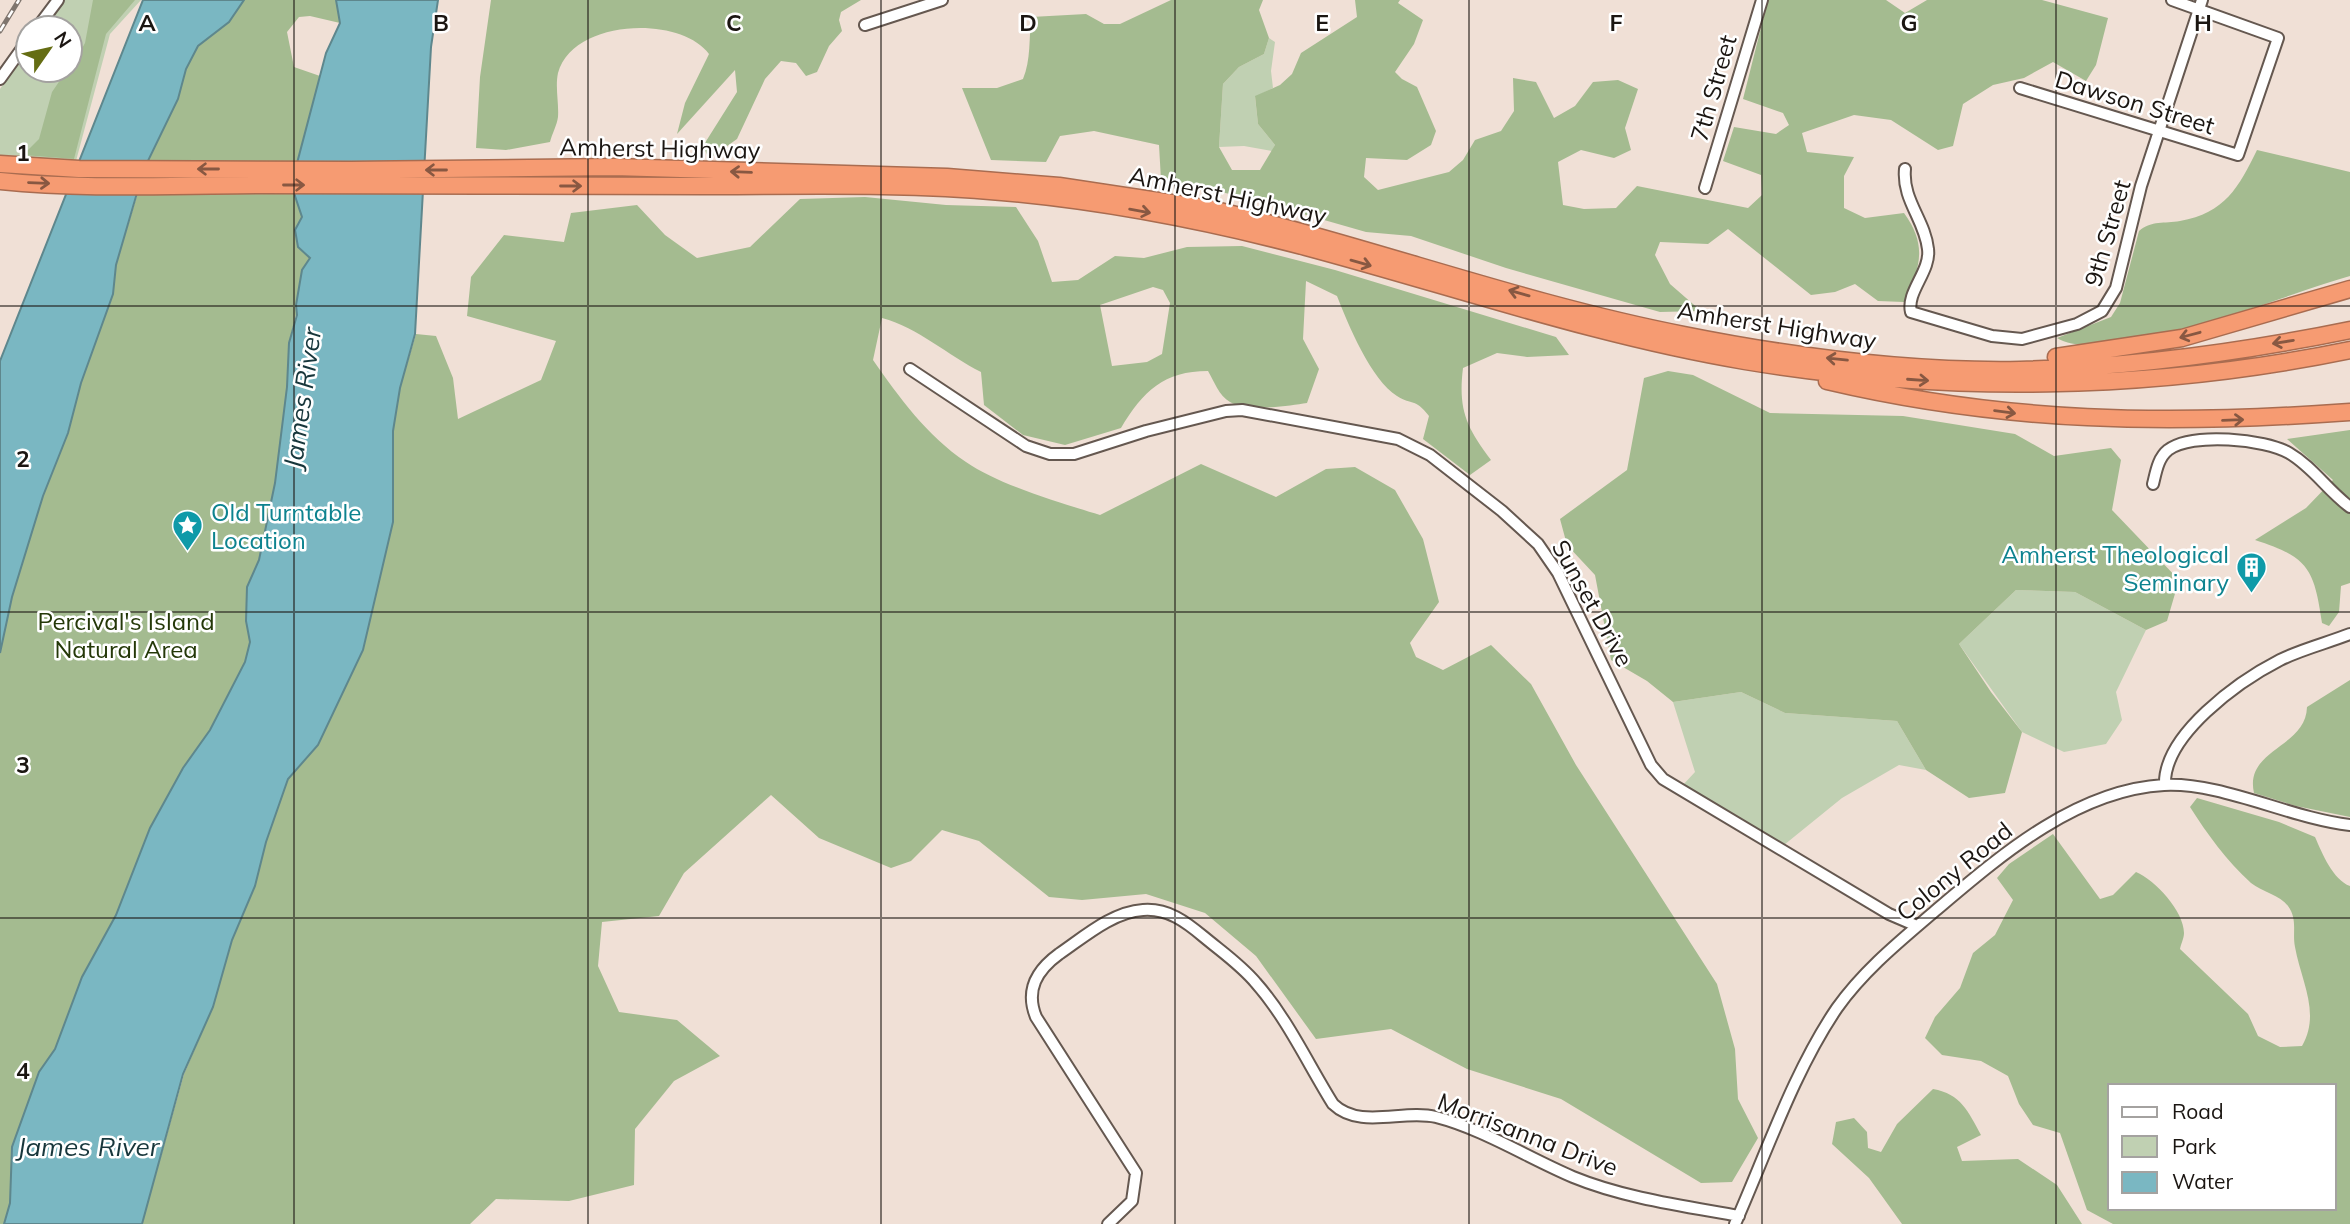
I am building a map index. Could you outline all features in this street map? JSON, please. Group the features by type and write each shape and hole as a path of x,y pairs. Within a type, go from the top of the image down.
{"highway":[{"path":"0,164 79,177"},
{"name":"Amherst Highway","path":"503,178 614,167 947,177 1010,181 1154,199 1268,223 1622,321 1755,348 1891,364 2020,370 2083,366 2187,356 2350,330"},
{"path":"0,181 79,177"},
{"name":"Amherst Highway","path":"79,177 503,178 941,188 1085,201 1194,221 1304,247 1544,314 1746,361 1927,380 2035,383 2156,379 2227,372 2350,350"},
{"path":"1891,364 2036,359 2132,348 2182,338 2350,289"},
{"path":"1746,361 1871,391 2037,416 2196,421 2350,412"}],"street":[{"path":"865,25 942,0"},
{"name":"7th Street","path":"1705,188 1762,0"},
{"path":"2172,0 2201,4"},
{"name":"9th Street","path":"1905,169 1906,195 1928,247 1926,266 1909,309 1914,315 1993,337 2022,338 2077,324 2102,311 2116,288 2138,197 2201,4"},
{"name":"Dawson Street","path":"2020,88 2238,155 2278,38 2201,4"},
{"path":"0,79 14,60"},
{"name":"Sunset Drive","path":"910,369 1026,446 1050,454 1074,454 1146,431 1226,411 1242,410 1384,435 1414,446 1502,511 1549,558 1651,765 1663,779 1889,914 1917,926"},
{"path":"2153,484 2161,459 2171,448 2203,440 2262,444 2298,458 2350,507"},
{"path":"2165,785 2167,761 2175,747 2195,723 2226,696 2277,661 2350,634"},
{"name":"Colony Road","path":"1737,1220 1823,1030 1862,977 1917,926 1988,867 2046,828 2112,797 2165,785 2216,791 2290,814 2350,825"},
{"name":"Morrisanna Drive","path":"1108,1224 1129,1206 1136,1192 1133,1164 1036,1017 1031,993 1034,980 1052,959 1113,919 1142,909 1166,912 1179,918 1241,967 1268,998 1334,1104 1346,1114 1367,1118 1403,1114 1435,1117 1600,1187 1737,1220"}],"green space":[{"path":"62,0 141,0 110,34 76,161 0,155 0,89 14,69 14,84 84,84 84,14 52,14"},
{"path":"93,0 135,0 106,34 74,159 23,155 39,139 52,92 57,84 84,84 85,43"},
{"path":"244,0 336,0 340,23 310,16 299,17 287,32 294,67 320,76 297,162 147,162 178,99 186,69 198,46 229,22"},
{"path":"491,0 861,0 841,12 839,20 842,31 829,46 817,72 806,76 796,63 781,61 765,79 737,139 709,159 703,146 737,92 735,70 677,134 685,103 709,54 695,41 675,33 652,29 605,33 584,42 568,55 558,73 558,117 550,142 506,150 476,148 480,77"},
{"path":"1171,0 1263,0 1259,10 1269,38 1264,54 1239,67 1223,84 1219,147 1232,170 1260,170 1275,145 1258,124 1255,96 1280,85 1292,74 1301,53 1357,17 1355,0 1400,0 1398,3 1423,20 1414,44 1395,72 1417,87 1436,131 1431,145 1407,160 1366,158 1364,177 1378,190 1449,172 1463,160 1475,140 1501,131 1514,111 1513,78 1536,82 1554,118 1575,106 1593,82 1618,80 1638,89 1625,128 1631,150 1614,158 1581,150 1558,162 1563,205 1584,209 1616,208 1637,186 1748,208 1762,195 1761,175 1723,161 1734,127 1776,134 1789,125 1783,113 1743,99 1768,0 1886,0 1905,13 1927,0 2042,0 2108,18 2096,65 2086,81 2053,62 2024,78 1993,85 1963,104 1953,146 1938,150 1891,120 1854,115 1802,133 1807,152 1854,157 1844,176 1844,208 1865,218 1904,213 1912,225 1919,247 1919,257 1904,302 1878,301 1855,284 1835,292 1811,295 1728,229 1708,244 1660,242 1655,255 1670,284 1701,311 1660,312 1506,268 1411,236 1366,232 1240,196 1161,180 1159,145 1094,131 1060,136 1046,162 991,160 962,88 997,88 1023,79 1029,57 1031,17 1086,14 1104,24 1120,24"},
{"path":"1269,38 1275,42 1271,71 1273,88 1255,97 1258,124 1275,145 1272,151 1244,146 1219,147 1223,84 1239,67 1264,54"},
{"path":"2257,150 2350,172 2350,276 2200,325 2156,336 2115,344 2081,345 2057,338 2111,317 2120,303 2139,231 2153,224 2195,217 2219,205 2237,187"},
{"name":"Percival's Island Natural Area","path":"139,189 296,189 302,217 295,230 302,251 310,258 289,343 287,387 275,483 259,560 247,587 246,621 250,642 245,662 210,730 183,768 150,828 116,915 82,977 55,1049 39,1072 12,1147 10,1203 4,1224 0,1224 0,653 12,597 43,496 68,433 81,383 113,294 116,265"},
{"path":"865,197 946,205 1016,207 1038,241 1052,282 1078,280 1115,256 1144,258 1187,247 1242,246 1335,270 1556,337 1569,355 1527,357 1497,353 1463,368 1462,395 1466,417 1475,437 1491,460 1470,475 1423,439 1429,416 1417,404 1397,396 1378,378 1361,351 1337,296 1306,281 1303,339 1319,369 1307,403 1268,407 1238,405 1223,396 1208,371 1193,372 1167,379 1156,386 1138,403 1121,428 1065,445 1023,435 984,405 981,372 895,322 882,318 873,360 926,428 966,462 1013,486 1100,515 1201,464 1276,497 1326,469 1355,467 1395,490 1423,539 1439,602 1410,643 1416,657 1443,670 1491,645 1531,684 1576,765 1717,984 1735,1049 1738,1099 1758,1138 1732,1182 1701,1183 1561,1099 1467,1069 1391,1029 1316,1039 1256,956 1205,913 1146,894 1082,900 1049,897 979,841 942,830 911,861 891,868 819,838 771,795 684,873 659,916 602,922 598,966 619,1012 677,1020 720,1056 674,1081 635,1129 634,1185 569,1201 496,1199 470,1224 142,1224 184,1074 213,1007 232,940 255,886 266,842 288,778 318,745 363,650 393,522 393,431 400,388 416,334 436,336 453,378 458,419 541,380 556,341 467,316 471,277 504,235 564,242 571,213 637,205 665,235 697,258 750,247 800,199","holes":["1153,287 1163,290 1170,303 1162,354 1147,362 1112,366 1100,305"]},
{"path":"1668,371 1693,375 1770,413 1903,416 2015,434 2054,456 2111,448 2121,460 2112,510 2179,580 2167,621 2146,630 2075,592 2016,590 1959,644 2022,732 2005,793 1969,798 1926,770 1897,721 1785,713 1741,692 1673,702 1647,681 1611,660 1595,575 1567,545 1560,519 1627,470 1644,378"},
{"path":"2350,430 2350,583 2341,586 2339,612 2329,626 2322,623 2316,589 2305,567 2287,552 2255,540 2306,508 2333,480 2287,439"},
{"path":"2016,590 2075,592 2146,630 2116,692 2122,720 2106,744 2064,752 2022,732 1959,644"},
{"path":"2350,680 2350,817 2296,806 2254,793 2253,778 2258,767 2297,732 2304,721 2307,707"},
{"path":"1741,692 1785,713 1897,721 1926,770 1899,765 1842,798 1784,845 1682,786 1695,772 1673,702"},
{"path":"2197,798 2279,822 2315,837 2333,872 2350,886 2350,1224 2113,1224 2087,1210 2060,1133 2033,1125 2019,1104 2008,1076 1981,1061 1942,1055 1925,1038 1935,1017 1960,988 1973,953 1995,935 2013,900 1997,878 2009,864 2053,834 2100,899 2113,895 2136,872 2152,882 2174,906 2183,924 2180,949 2248,1014 2258,1036 2280,1047 2302,1046 2310,1021 2310,1009 2295,947 2291,911 2280,899 2255,886 2242,875 2190,807"},
{"path":"1933,1089 1957,1099 1981,1135 1957,1147 1962,1161 2018,1159 2057,1185 2082,1224 1902,1224 1869,1178 1832,1144 1836,1122 1854,1118 1867,1132 1868,1148 1881,1152 1897,1124"}],"water":[{"path":"143,0 244,0 229,22 198,46 186,69 178,99 144,169 116,265 113,294 81,383 68,433 43,496 12,597 0,653 0,361"},
{"name":"James River","path":"336,0 438,0 431,47 415,334 400,388 393,431 393,522 363,650 318,745 288,779 266,842 255,886 232,940 213,1007 183,1074 142,1224 4,1224 10,1203 12,1147 39,1072 55,1049 82,977 116,915 150,828 183,768 210,730 245,662 250,642 246,621 247,587 259,560 275,483 287,387 289,343 297,315 302,270 310,258 298,247 295,230 302,217 295,196 296,167 326,53 340,23"}],"railway":[{"path":"0,31 19,0"}],"place":[{"name":"Old Turntable Location","path":"188,553"},
{"name":"Amherst Theological Seminary","path":"2252,595"}]}
